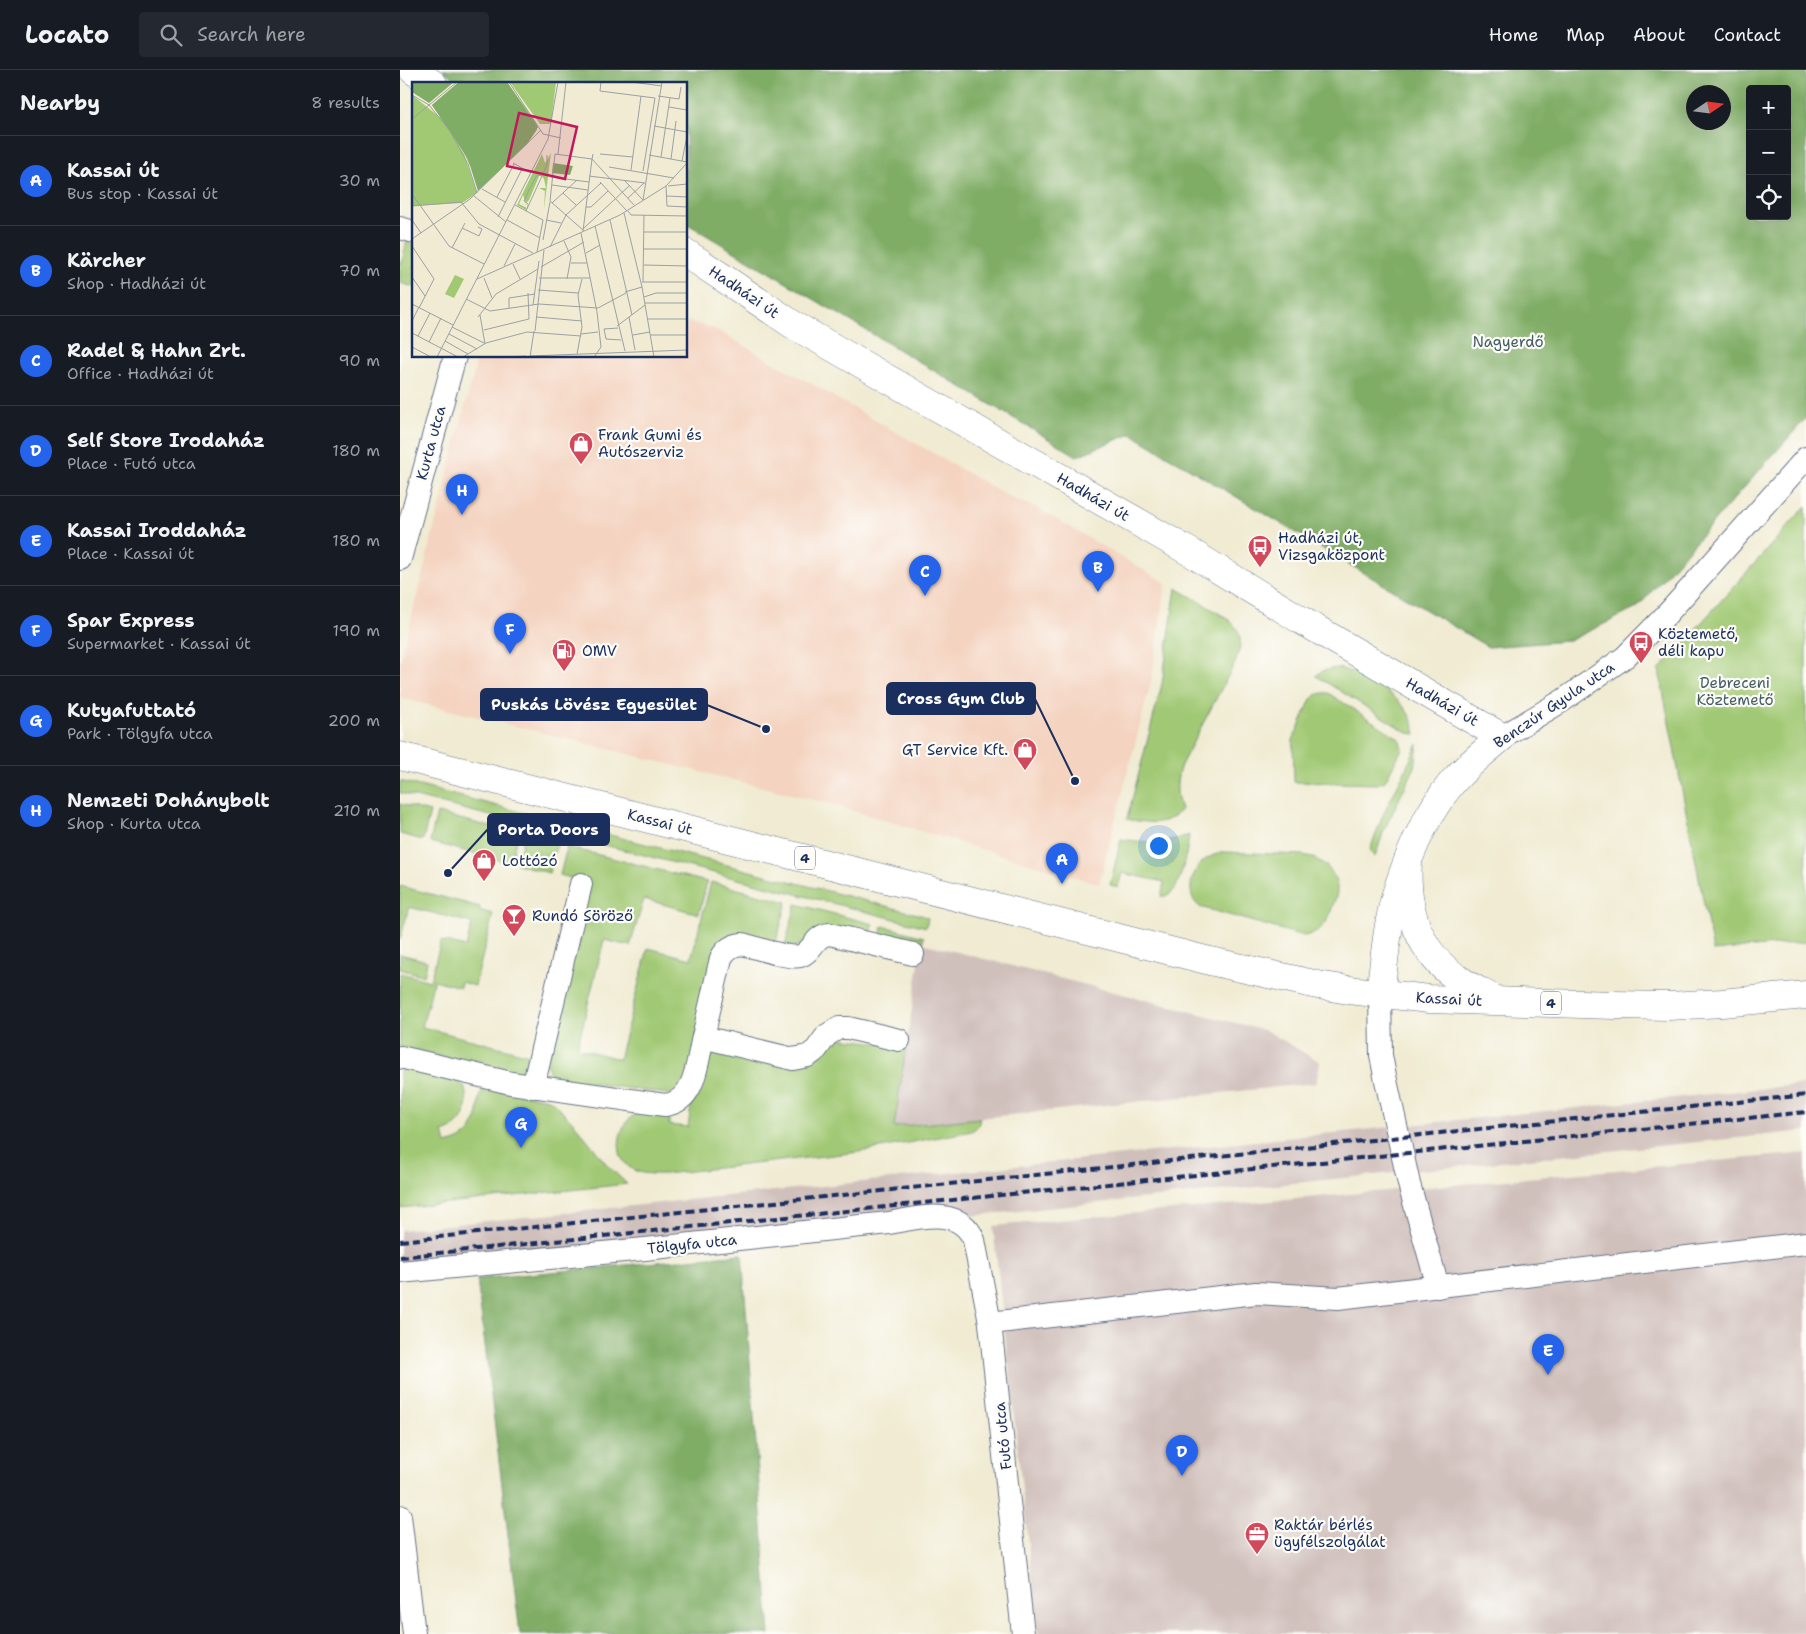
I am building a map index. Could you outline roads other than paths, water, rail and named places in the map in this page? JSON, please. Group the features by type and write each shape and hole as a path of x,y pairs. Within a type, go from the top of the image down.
{"main road":[{"path":"413,70 430,82"},
{"name":"Hadházi út","path":"688,255 792,324 1190,552 1301,620 1502,738"},
{"name":"Benczúr Gyula utca","path":"1380,994 1392,912 1398,886 1415,843 1431,813 1451,784 1475,759 1502,738"},
{"name":"Kassai út","path":"400,756 1210,961 1318,985 1429,999 1669,1006 1806,995"},
{"path":"1408,861 1408,891 1412,913 1416,927 1426,946 1436,959 1459,980 1500,1002"}],"street":[{"name":"Kurta utca","path":"400,559 409,487 454,358"},
{"name":"Benczúr Gyula utca","path":"1502,738 1562,702 1625,658 1668,613 1806,458"},
{"path":"533,1087 582,884"},
{"path":"400,1057 533,1087 659,1105 672,1104 682,1099 689,1089 722,958 726,950 734,945 742,944 797,956 806,952 821,936 830,934 913,954"},
{"path":"1380,994 1381,1056 1409,1184 1438,1287"},
{"path":"703,1037 793,1059 808,1056 816,1050 827,1035 839,1028 848,1028 899,1040"},
{"name":"Tölgyfa utca","path":"400,1272 655,1248 931,1217 947,1217 961,1223 971,1233 974,1240"},
{"name":"Futó utca","path":"974,1240 990,1322 1023,1634"},
{"path":"990,1322 1256,1294 1338,1298 1806,1243"},
{"path":"400,1516 414,1634"}],"railway":[{"path":"400,1241 1806,1095"},
{"path":"400,1257 1806,1112"}],"place":[{"name":"Frank Gumi és Autószerviz","path":"581,465"},
{"name":"Nemzeti Dohánybolt","path":"462,515"},
{"name":"Hadházi út, Vizsgaközpont","path":"1260,568"},
{"name":"Kärcher","path":"1098,592"},
{"name":"Radel & Hahn Zrt.","path":"925,596"},
{"name":"Spar Express","path":"510,654"},
{"name":"Köztemető, déli kapu","path":"1641,664"},
{"name":"OMV","path":"564,672"},
{"name":"Puskás Lövész Egyesület","path":"766,729"},
{"name":"GT Service Kft.","path":"1025,771"},
{"name":"Cross Gym Club","path":"1075,781"},
{"name":"Porta Doors","path":"448,873"},
{"name":"Lottózó","path":"484,882"},
{"name":"Kassai út","path":"1062,884"},
{"name":"Rundó Söröző","path":"514,937"},
{"name":"Kutyafuttató","path":"521,1148"},
{"name":"Kassai Iroddaház","path":"1548,1375"},
{"name":"Self Store Irodaház","path":"1182,1476"},
{"name":"Raktár bérlés ügyfélszolgálat","path":"1257,1555"}],"park label":[{"name":"Nagyerdő","path":"1508,342"},
{"name":"Debreceni Köztemető","path":"1735,692"}]}
